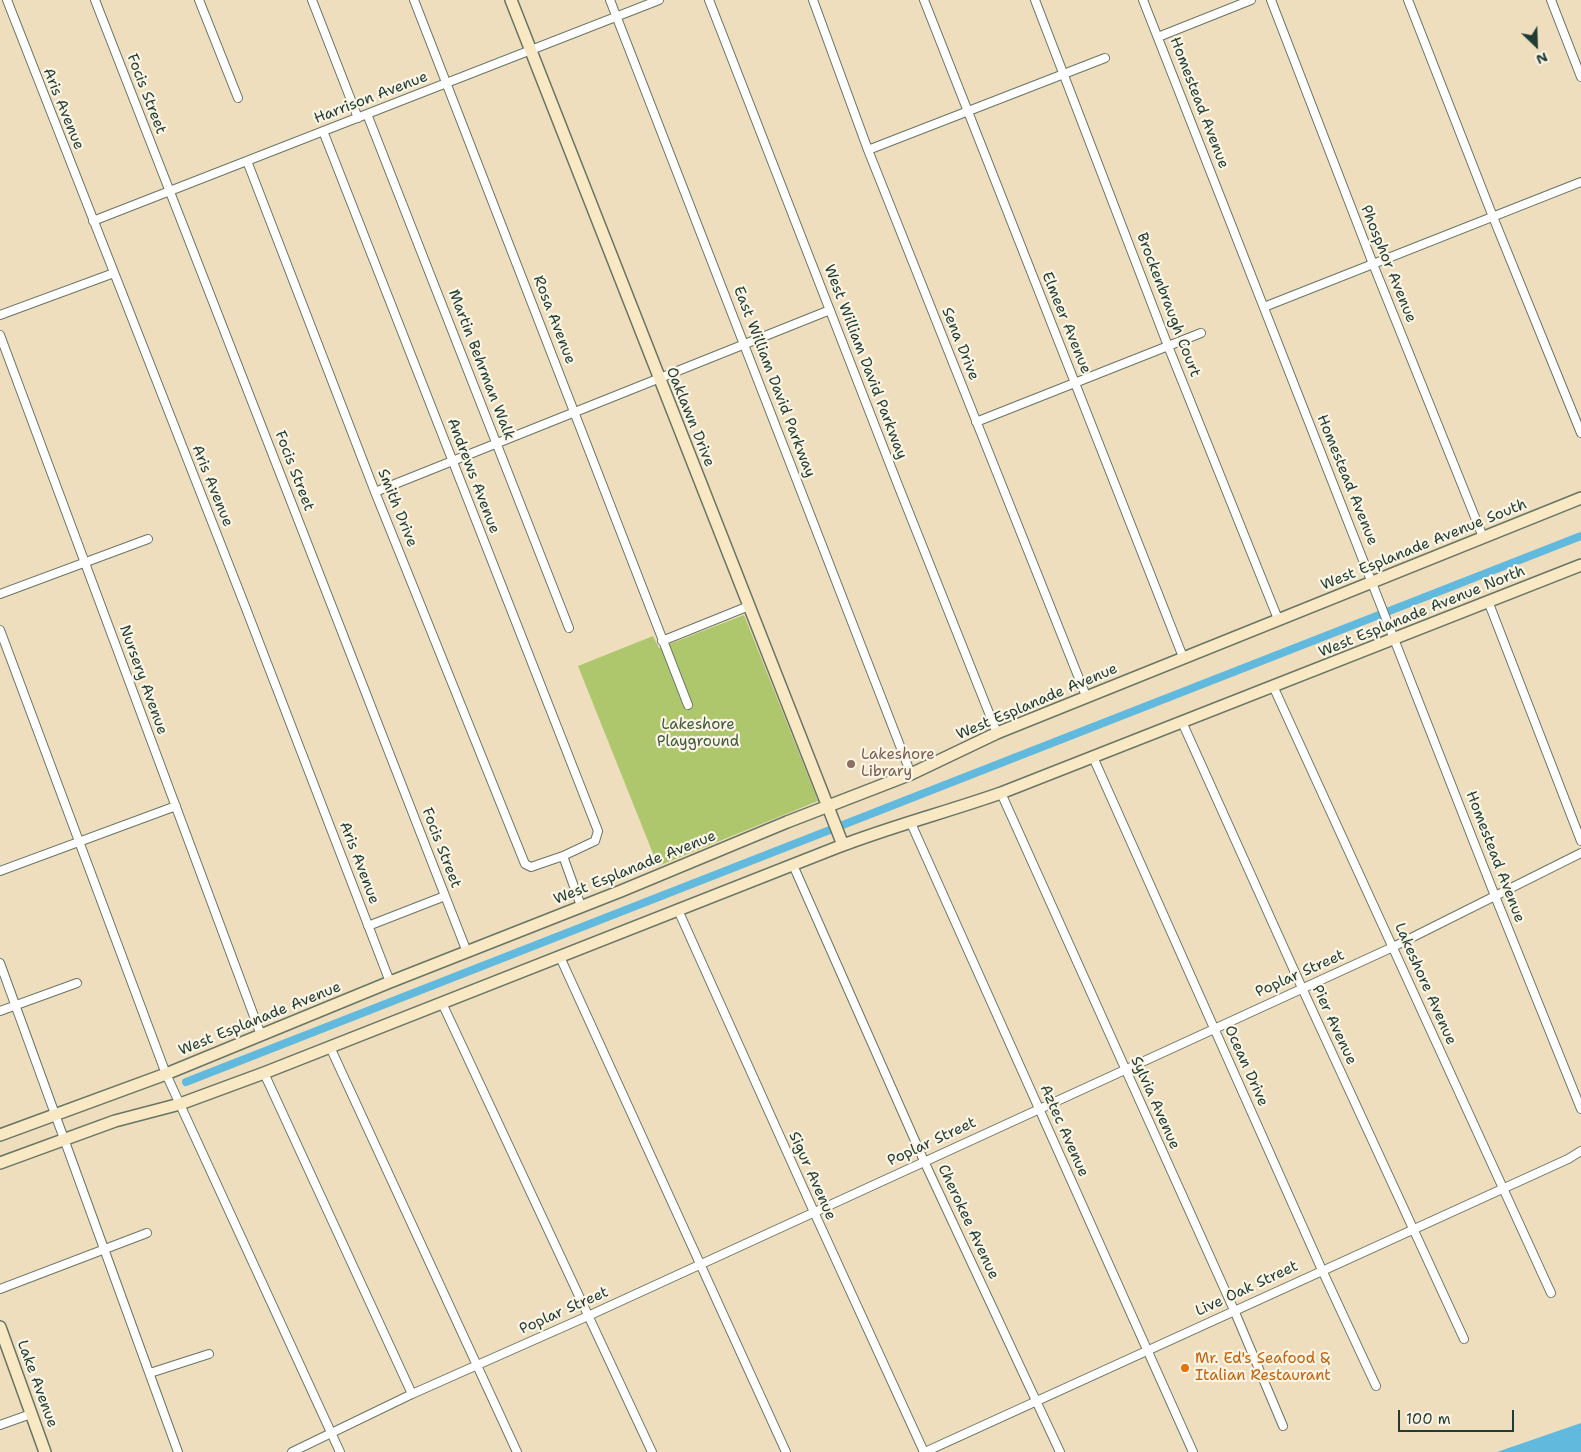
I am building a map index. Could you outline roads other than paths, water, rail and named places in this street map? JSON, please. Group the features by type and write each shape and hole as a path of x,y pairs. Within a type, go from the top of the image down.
{"main road":[{"name":"Oaklawn Drive","path":"511,0 842,841"},
{"name":"West Esplanade Avenue South","path":"1278,619 1581,498"},
{"name":"West Esplanade Avenue North","path":"1274,686 1488,601 1581,567"},
{"name":"West Esplanade Avenue","path":"0,1135 166,1074 787,822 830,812 997,732 1278,619"},
{"path":"0,1163 115,1121 180,1104 264,1073 793,865 842,841 960,807 1001,793 1274,686"},
{"name":"Lake Avenue","path":"0,1327 45,1452"}],"street":[{"name":"Aris Avenue","path":"6,0 245,606 390,982"},
{"name":"Focis Street","path":"95,0 467,952"},
{"path":"198,0 238,98"},
{"path":"312,0 358,118"},
{"name":"Rosa Avenue","path":"414,0 688,705"},
{"name":"East William David Parkway","path":"610,0 911,774"},
{"name":"Harrison Avenue","path":"93,221 659,0"},
{"name":"West William David Parkway","path":"709,0 898,486 997,732"},
{"name":"Sena Drive","path":"813,0 868,150 1086,696"},
{"name":"Elmeer Avenue","path":"924,0 1183,657"},
{"name":"Brockenbraugh Court","path":"1035,0 1168,346 1278,619"},
{"name":"Homestead Avenue","path":"1143,0 1382,604 1495,896 1581,1109"},
{"path":"1158,37 1250,0"},
{"name":"Phosphor Avenue","path":"1271,0 1373,264 1483,537"},
{"path":"1408,0 1493,217 1581,433"},
{"path":"1551,0 1581,77"},
{"path":"868,150 1105,58"},
{"name":"Martin Behrman Walk","path":"368,114 569,628"},
{"name":"Andrews Avenue","path":"323,131 598,831 595,841 563,856"},
{"name":"Smith Drive","path":"247,161 375,492 526,864 531,867 563,856"},
{"path":"1264,308 1581,182"},
{"path":"0,315 114,272"},
{"path":"375,492 830,310"},
{"path":"976,422 1201,332"},
{"name":"Nursery Avenue","path":"0,335 261,1035"},
{"path":"0,594 148,539"},
{"path":"1488,601 1581,842"},
{"path":"662,641 749,606"},
{"path":"0,630 166,1074 340,1452"},
{"name":"Lakeshore Avenue","path":"1274,686 1551,1293"},
{"name":"Pier Avenue","path":"1182,722 1412,1229 1464,1339"},
{"name":"Ocean Drive","path":"1093,757 1322,1270 1376,1386"},
{"name":"Sylvia Avenue","path":"1001,793 1234,1310 1283,1426"},
{"path":"0,871 176,806"},
{"name":"Aztec Avenue","path":"910,821 1193,1452"},
{"name":"Poplar Street","path":"292,1452 412,1394 588,1316 1125,1068 1393,947 1581,854"},
{"path":"563,856 581,906"},
{"name":"Cherokee Avenue","path":"793,865 924,1161 1060,1452"},
{"path":"368,926 445,896"},
{"name":"Sigur Avenue","path":"678,910 925,1452"},
{"path":"560,957 786,1452"},
{"path":"0,963 178,1452"},
{"path":"0,1011 77,983"},
{"path":"442,1003 652,1452"},
{"path":"330,1047 517,1452"},
{"path":"264,1073 412,1394"},
{"name":"Live Oak Street","path":"925,1452 1502,1189 1581,1151"},
{"path":"0,1289 147,1233"},
{"path":"150,1373 209,1354"},
{"path":"0,1426 32,1414"}],"water":[{"path":"1581,1423 1581,1452 1497,1452"}],"waterway":[{"path":"186,1082 1581,536"}],"place":[{"name":"Lakeshore Library","path":"851,764"},
{"name":"Mr. Ed's Seafood & Italian Restaurant","path":"1185,1368"}],"park label":[{"name":"Lakeshore Playground","path":"698,734"}]}
